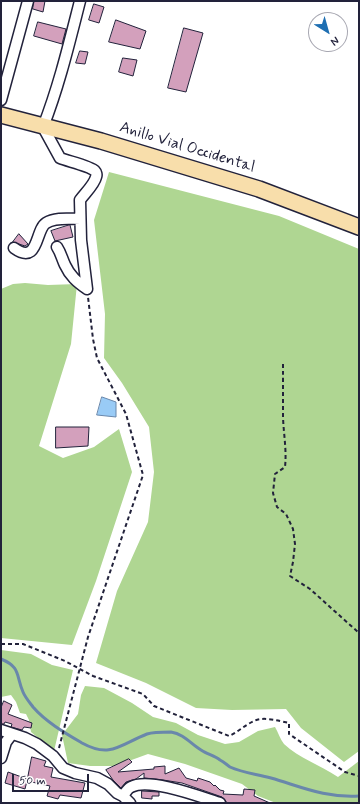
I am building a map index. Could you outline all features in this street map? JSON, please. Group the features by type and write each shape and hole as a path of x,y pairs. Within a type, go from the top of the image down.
{"highway":[{"name":"Anillo Vial Occidental","path":"1,115 101,141 259,188 359,227"}],"street":[{"path":"1,100 4,77 28,1"},
{"path":"80,1 62,75 43,127 60,158 87,167 95,171 96,174 92,185 80,200 81,240 87,289"},
{"path":"14,248 27,253 31,251 38,241 42,227 48,222 60,219 80,219"},
{"path":"57,247 62,254 64,263 72,277 87,289"},
{"path":"1,730 25,738 37,744 53,756 63,768 75,773 96,778 108,784 126,799 131,787 140,784 164,786 220,803"},
{"path":"1,758 6,742 12,734"}],"path":[{"path":"56,761 88,637 143,475 126,414 97,358 93,340 87,289"},
{"path":"283,364 283,413 286,455 285,467 274,474 273,492 277,507 286,514 293,529 295,544 290,576 310,589 359,633"},
{"path":"1,644 23,644 80,668 93,676 143,694 154,706 229,736 255,720 266,719 289,723 289,734 345,772 359,776"}],"green space":[{"path":"109,172 279,216 359,249 359,751 344,762 301,728 286,709 232,710 196,708 146,683 96,663 117,591 148,522 154,472 149,427 122,383 104,358 105,314 94,220"},
{"path":"25,283 48,285 77,284 71,344 39,446 63,458 94,447 119,429 132,472 96,581 72,645 1,638 1,289 13,284"},
{"path":"1,650 31,654 52,665 73,670 54,751 31,732 29,720 26,714 20,713 16,702 11,695 1,697"},
{"path":"85,686 104,688 132,703 153,717 176,723 198,735 225,744 239,742 258,731 275,727 284,744 290,749 338,777 359,761 359,803 276,803 258,796 242,784 185,764 148,754 115,766 90,766 68,763 62,735 78,714 81,695"}],"water":[{"path":"102,397 116,402 116,417 97,415"}],"building":[{"path":"34,1 45,1 43,12 33,9"},
{"path":"94,4 104,7 99,23 89,20"},
{"path":"116,20 146,31 140,49 109,42"},
{"path":"38,22 66,29 62,44 34,36"},
{"path":"184,28 203,33 186,92 168,88"},
{"path":"80,51 88,52 85,64 76,63"},
{"path":"123,58 137,60 133,76 119,72"},
{"path":"70,225 73,237 55,241 51,231"},
{"path":"19,234 28,244 25,246 13,242"},
{"path":"56,427 89,427 88,446 56,448"},
{"path":"4,701 12,705 8,714 32,723 31,728 24,727 22,730 11,727 12,724 5,722 4,724 1,724 1,708"},
{"path":"32,757 46,761 44,766 53,768 51,777 85,783 81,798 60,795 58,799 47,796 50,786 27,781 25,789 5,783 8,772 27,779"},
{"path":"129,759 132,762 118,772 154,769 154,767 165,766 165,774 179,768 186,778 197,781 198,778 210,782 220,790 224,791 223,794 243,795 244,789 255,790 254,796 270,803 229,803 222,797 182,783 144,778 144,773 136,779 126,782 121,788 106,770"},
{"path":"142,791 159,792 159,796 152,796 152,799 142,798"}],"waterway":[{"path":"1,659 12,665 15,669 24,694 38,712 62,731 92,748 108,750 147,734 155,732 171,732 184,737 201,750 216,757 235,769 324,794 359,796"}]}
